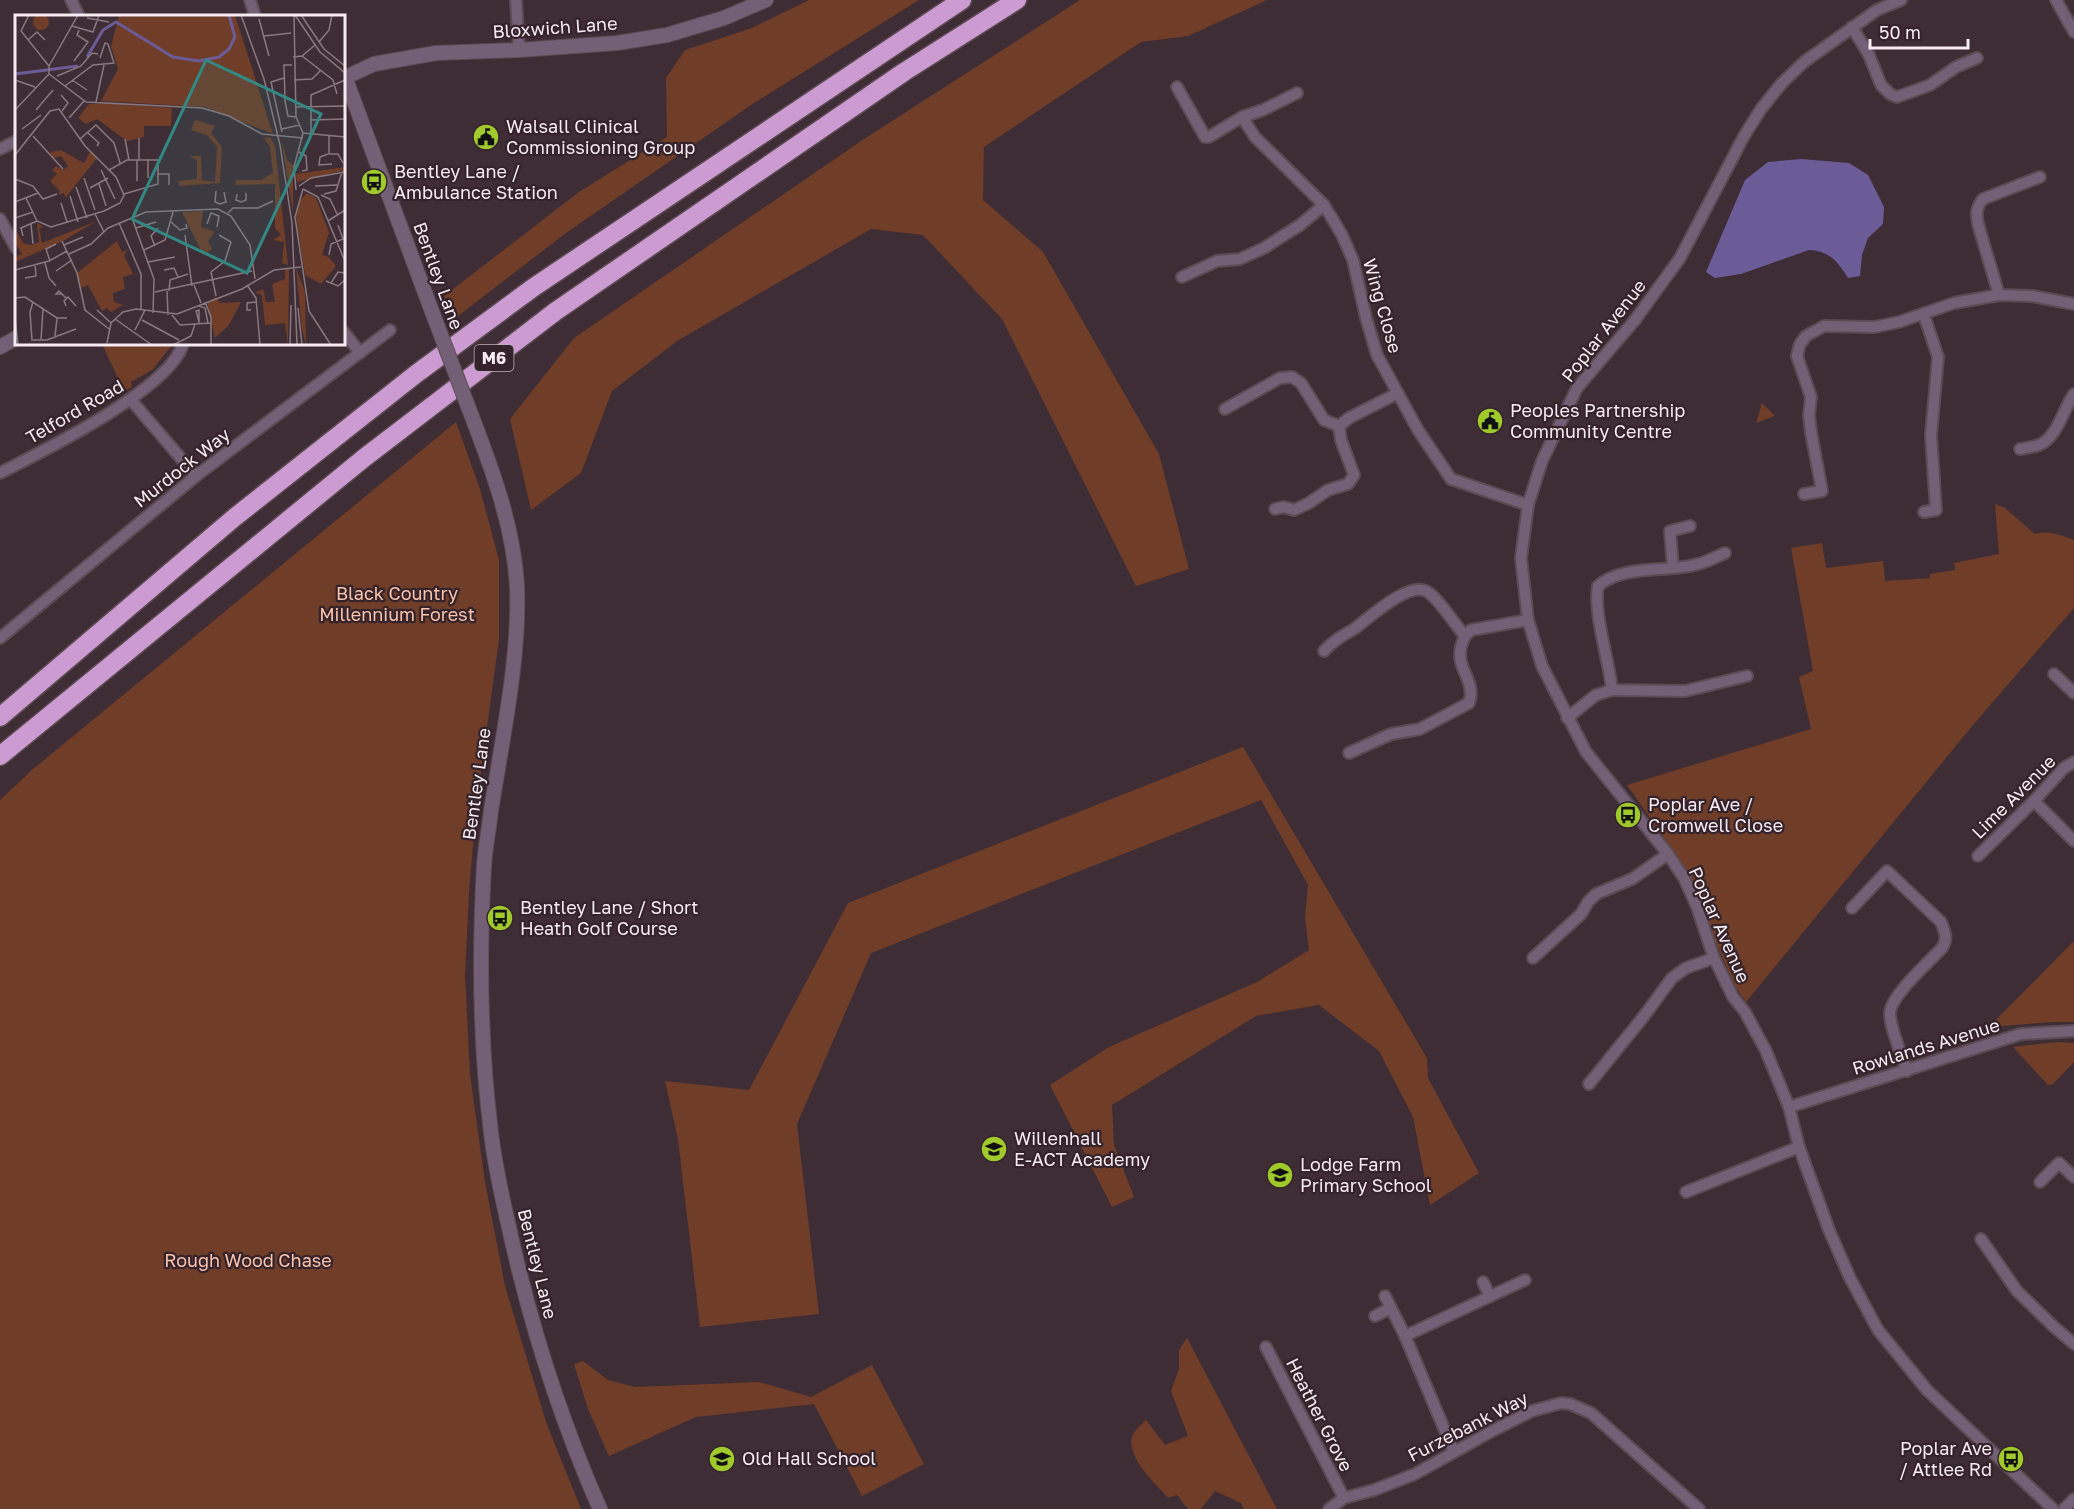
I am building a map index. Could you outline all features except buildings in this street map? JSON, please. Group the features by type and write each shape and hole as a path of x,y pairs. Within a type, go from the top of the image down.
{"highway":[{"name":"M6","path":"0,717 235,517 416,374 534,287 962,0"},
{"name":"M6","path":"0,756 355,465 555,311 904,72 1017,0"}],"street":[{"path":"71,0 78,15"},
{"path":"250,0 255,15"},
{"path":"516,0 519,50"},
{"name":"Bloxwich Lane","path":"345,77 374,64 436,53 617,43 667,35 724,18 766,0"},
{"name":"Poplar Avenue","path":"1901,0 1877,10 1804,62 1782,83 1761,110 1744,136 1680,258 1635,320 1577,388 1542,461 1528,505 1521,558 1528,620 1542,666 1586,752 1668,854 1684,878 1697,907 1714,958 1733,997 1745,1012 1766,1051 1789,1107 1799,1147 1833,1240 1878,1330 1926,1390 2052,1509"},
{"path":"2056,0 2074,32"},
{"path":"1852,27 1869,55 1881,85 1897,97 1930,85 1956,67 1977,58"},
{"name":"Bentley Lane","path":"345,80 477,430 504,508 510,538 516,584 514,651 484,863 481,978 491,1133 501,1192 527,1307 559,1406 600,1509"},
{"path":"1177,87 1205,137 1209,137 1242,117 1263,110 1297,93"},
{"name":"Wing Close","path":"1242,117 1255,137 1324,205 1342,235 1353,260 1377,355 1396,394 1451,479 1528,505"},
{"path":"0,149 15,142"},
{"path":"1999,294 1976,213 1978,205 1983,199 2040,177"},
{"path":"1182,277 1217,261 1240,259 1264,248 1300,225 1324,205"},
{"path":"0,219 15,246"},
{"path":"1804,494 1822,491 1811,432 1811,397 1797,356 1800,344 1806,336 1824,326 1875,327 1924,315 1953,303 1999,294 2032,296 2074,304"},
{"path":"1924,315 1938,357 1930,435 1936,510 1924,512"},
{"name":"Murdock Way","path":"0,638 196,476 390,330"},
{"path":"345,333 360,353"},
{"path":"0,347 15,339"},
{"name":"Telford Road","path":"0,473 131,400 171,363 182,345"},
{"path":"1225,409 1280,378 1292,377 1301,383 1324,420 1339,426"},
{"path":"1339,426 1349,418 1396,394"},
{"path":"2020,450 2041,444 2049,437 2060,422 2074,394"},
{"path":"131,400 196,476"},
{"path":"1275,509 1284,507 1294,510 1310,503 1328,490 1347,484 1354,475 1341,440 1339,426"},
{"path":"1673,568 1670,531 1690,526"},
{"path":"1612,690 1610,668 1596,601 1598,586 1613,577 1641,570 1698,564 1725,553"},
{"path":"1324,651 1332,641 1353,629 1384,604 1421,589 1427,591 1435,599 1465,636"},
{"path":"1349,753 1391,734 1420,729 1469,703 1472,696 1460,663 1459,650 1465,636 1471,630 1528,620"},
{"path":"2054,674 2074,693"},
{"path":"1567,718 1596,695 1612,690 1685,691 1747,676"},
{"name":"Lime Avenue","path":"1978,856 2064,768 2074,762"},
{"path":"2034,801 2074,842"},
{"path":"1533,958 1581,914 1596,894 1632,879 1668,854"},
{"path":"1852,908 1887,871 1941,922 1945,932 1946,943 1892,1001 1890,1013 1892,1025 1907,1071"},
{"path":"1588,1083 1644,1016 1672,978 1686,968 1714,958"},
{"name":"Rowlands Avenue","path":"1789,1107 2021,1034 2074,1031"},
{"path":"1686,1192 1799,1147"},
{"path":"2040,1182 2059,1163 2074,1177"},
{"path":"1981,1239 2018,1291 2074,1344"},
{"path":"1405,1336 1525,1280"},
{"path":"1483,1282 1490,1296"},
{"path":"1385,1296 1405,1336 1454,1452"},
{"path":"1375,1316 1391,1308"},
{"name":"Heather Grove","path":"1266,1347 1344,1498"},
{"name":"Furzebank Way","path":"1329,1509 1344,1498 1374,1490 1415,1474 1532,1412 1551,1405 1570,1404 1591,1413 1699,1509"},
{"path":"2064,1509 2074,1499"}],"green space":[{"path":"809,0 919,0 754,103 566,233 454,319 444,296 579,192 667,137 666,78 685,50 752,28"},
{"path":"1080,0 1267,0 1188,36 1141,42 984,147 983,200 1043,252 1159,454 1189,569 1136,586 1002,319 923,235 871,229 677,341 612,391 581,473 531,510 510,419 574,338 864,139"},
{"path":"102,345 172,345 152,370 131,382 132,387 124,391"},
{"path":"1762,403 1775,416 1756,423"},
{"name":"Rough Wood Chase","path":"456,422 480,489 499,560 499,639 476,809 469,893 465,975 470,1074 485,1182 505,1286 547,1425 581,1509 0,1509 0,800 33,769"},
{"path":"1995,504 2005,508 2035,534 2050,533 2074,540 2074,608 1973,725 1746,1002 1735,986 1713,936 1695,886 1627,785 1811,729 1799,677 1813,671 1791,548 1822,543 1826,568 1883,561 1885,581 1930,578 1930,574 1955,570 1954,563 1999,554"},
{"path":"1243,747 1427,1058 1428,1078 1479,1173 1430,1205 1413,1117 1379,1051 1319,1005 1256,1016 1112,1105 1114,1145 1134,1197 1112,1207 1050,1085 1109,1047 1257,982 1309,950 1305,918 1308,885 1261,800 871,953 797,1124 819,1314 700,1327 678,1139 665,1081 749,1090 848,903"},
{"path":"2074,941 2074,1022 1989,1027"},
{"path":"2057,1042 2074,1043 2074,1062 2053,1084 2048,1085 2013,1047"},
{"path":"1187,1338 1277,1509 1244,1509 1241,1503 1215,1491 1201,1509 1188,1509 1177,1495 1168,1498 1142,1469 1137,1460 1131,1442 1137,1428 1146,1420 1165,1445 1188,1436 1171,1391 1179,1369 1179,1350"},
{"path":"583,1361 608,1380 635,1387 759,1382 811,1397 872,1365 924,1464 862,1496 814,1404 696,1417 609,1456 588,1409 574,1364"}],"shaded area":[{"path":"1801,159 1849,163 1868,175 1884,207 1883,224 1868,238 1862,255 1860,276 1848,278 1833,258 1809,250 1741,274 1715,278 1706,272 1745,180 1768,162"}],"place":[{"name":"Walsall Clinical Commissioning Group","path":"486,137"},
{"name":"Bentley Lane / Ambulance Station","path":"374,182"},
{"name":"Peoples Partnership Community Centre","path":"1490,421"},
{"name":"Poplar Ave / Cromwell Close","path":"1628,815"},
{"name":"Bentley Lane / Short Heath Golf Course","path":"500,918"},
{"name":"Willenhall E-ACT Academy","path":"994,1149"},
{"name":"Lodge Farm Primary School","path":"1280,1175"},
{"name":"Old Hall School","path":"722,1459"},
{"name":"Poplar Ave / Attlee Rd","path":"2011,1459"}],"park label":[{"name":"Black Country Millennium Forest","path":"397,604"}]}
